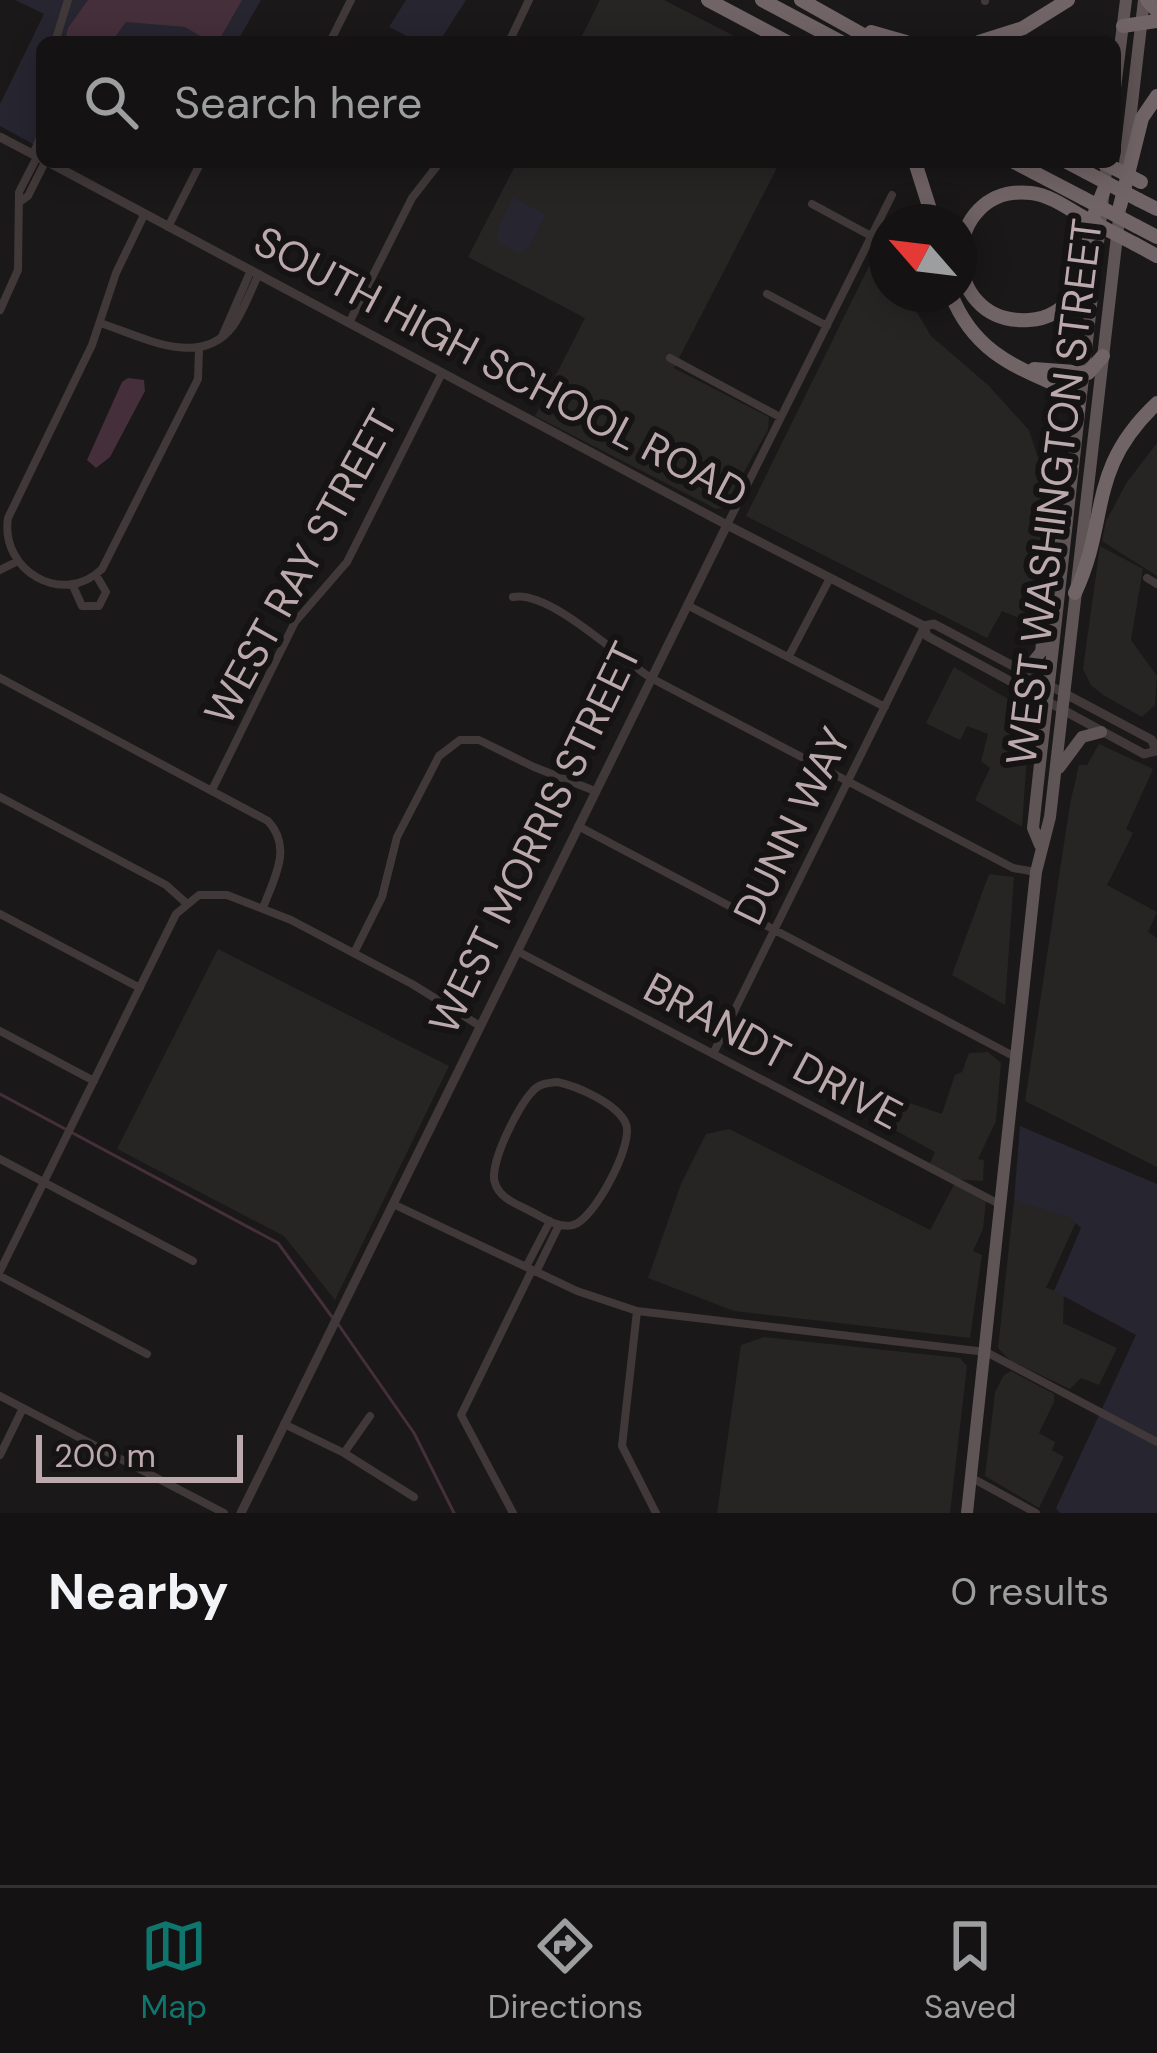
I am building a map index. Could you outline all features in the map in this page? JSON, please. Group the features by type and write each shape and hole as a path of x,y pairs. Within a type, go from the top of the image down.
{"highway":[{"path":"708,0 776,36"},
{"path":"762,0 830,36"},
{"path":"802,0 866,36"},
{"path":"998,36 1023,28 1068,0"},
{"path":"1145,0 1157,11"},
{"path":"734,14 766,36"},
{"path":"832,16 889,36"},
{"path":"1123,26 1149,21"},
{"path":"1120,206 1142,118 1157,96"},
{"path":"917,168 928,204"},
{"path":"1026,168 1157,237"},
{"path":"1078,168 1157,209"},
{"path":"1116,168 1157,190"},
{"path":"1105,187 1092,223 1082,280 1061,308 1037,319 1011,319 984,306 968,287 960,250 969,223 1004,195 1034,193 1081,216 1135,244 1157,256"},
{"path":"961,312 968,326 1001,357 1025,374 1068,390 1078,409"},
{"path":"1001,357 1048,372 1082,374 1095,368 1103,356"},
{"path":"1075,593 1087,567 1110,465 1130,431 1157,403"}],"main road":[{"path":"1121,42 1126,0"},
{"name":"WEST WASHINGTON STREET","path":"967,1513 1036,872 1050,817 1120,206 1149,21 1145,0"},
{"name":"WEST WASHINGTON STREET","path":"1040,847 1033,828 1105,168"},
{"path":"1019,668 1032,663 1041,652 1055,536 1069,500"},
{"path":"1055,774 1082,737 1102,732"}],"street":[{"path":"57,36 68,0"},
{"path":"333,36 351,0"},
{"path":"511,36 530,0"},
{"name":"SOUTH HIGH SCHOOL ROAD","path":"0,137 36,156"},
{"path":"0,310 18,270 19,192 36,166"},
{"name":"SOUTH HIGH SCHOOL ROAD","path":"58,168 727,525 1048,683 1152,740 1156,751 1144,754 1046,704 927,636 925,626"},
{"path":"168,227 198,168"},
{"path":"350,321 413,195 435,168"},
{"name":"WEST MORRIS STREET","path":"887,204 892,195"},
{"path":"812,204 869,235"},
{"path":"144,214 116,273 100,323 10,512 3,537 16,562 52,585 73,586 96,575 198,380 199,349"},
{"name":"WEST MORRIS STREET","path":"241,1513 869,240"},
{"path":"100,323 178,348 199,349 232,327 255,272"},
{"path":"767,294 826,326"},
{"path":"670,358 780,417"},
{"name":"WEST RAY STREET","path":"212,790 295,622 347,562 442,373"},
{"path":"0,570 16,562"},
{"path":"73,586 80,604 99,606 106,592 96,575"},
{"path":"789,656 830,578"},
{"path":"1148,578 1157,584"},
{"path":"513,598 528,597 590,630 651,678 1013,868 1036,872"},
{"path":"687,605 884,707"},
{"name":"DUNN WAY","path":"713,1054 925,626"},
{"path":"0,678 263,817 278,834 280,862 263,908"},
{"path":"354,953 383,894 397,837 440,753 452,744 472,739 595,791"},
{"path":"0,797 166,885 185,902"},
{"path":"578,826 1017,1058"},
{"path":"146,1354 0,1274 185,902 215,892 263,908 354,953 480,1026"},
{"path":"0,914 140,988"},
{"name":"BRANDT DRIVE","path":"517,950 1001,1205"},
{"path":"0,1031 94,1081"},
{"path":"544,1084 569,1086 614,1109 626,1124 627,1145 591,1213 580,1222 554,1223 506,1198 493,1179 495,1160 528,1097 544,1084"},
{"path":"0,1160 193,1261"},
{"path":"392,1203 582,1293 637,1311 986,1352 1157,1442"},
{"path":"513,1513 460,1415 554,1223"},
{"path":"637,1311 622,1446 656,1513"},
{"path":"0,1396 224,1513"},
{"path":"0,1455 23,1408"},
{"path":"344,1454 370,1417"},
{"path":"284,1424 408,1489 414,1497"},
{"path":"970,1478 1036,1513"}],"shaded area":[{"path":"15,0 261,0 240,36 36,36 36,146 0,126 0,104 44,14"},
{"path":"88,0 242,0 221,36 200,36 185,27 126,22 116,36 66,36"},
{"path":"406,0 466,0 443,36 407,36 389,27"},
{"path":"600,0 664,0 734,36 582,36"},
{"path":"514,168 777,168 674,368 769,417 768,430 724,507 716,509 535,416 585,318 468,257"},
{"path":"513,197 546,215 529,248 519,253 497,242"},
{"path":"869,266 869,312 917,312 931,336 988,385 1029,430 1044,476 1042,601 1029,622 1002,611 987,638 746,516"},
{"path":"128,378 144,380 145,391 110,457 96,468 87,460"},
{"path":"1157,443 1157,576 1102,541 1106,521 1127,482"},
{"path":"1100,546 1143,569 1131,640 1157,676 1155,705 1142,717 1103,695 1083,669"},
{"path":"954,667 1030,712 1022,827 975,800 990,768 981,761 988,734 967,726 960,740 926,723"},
{"path":"1099,744 1153,769 1126,829 1133,833 1107,885 1157,912 1148,932 1157,938 1157,1167 1025,1101 1070,804 1079,765 1087,765"},
{"path":"989,874 1014,877 1005,1005 952,975"},
{"path":"218,949 449,1066 335,1300 284,1236 117,1149"},
{"path":"988,1052 1001,1063 996,1121 978,1159 984,1160 983,1181 955,1179 929,1166 935,1152 887,1121 897,1099 942,1114 955,1075 962,1072 969,1053"},
{"path":"1020,1126 1157,1184 1157,1513 1060,1513 1056,1508 1136,1335 1054,1291 1081,1228 1069,1217 1014,1200"},
{"path":"729,1129 930,1230 955,1183 986,1201 983,1229 973,1251 982,1255 970,1338 734,1311 648,1278 681,1184 706,1134"},
{"path":"1014,1200 1072,1214 1076,1222 1046,1288 1064,1293 1063,1323 1117,1348 1099,1385 1081,1378 1070,1389 1011,1361 998,1348"},
{"path":"764,1337 960,1358 967,1366 950,1513 717,1513 741,1345"},
{"path":"1011,1371 1054,1394 1039,1433 1055,1442 1052,1450 1064,1457 1039,1508 985,1476 995,1392"}],"waterway":[{"path":"0,1094 278,1243 332,1317"},
{"path":"338,1324 414,1433 454,1513"}]}
